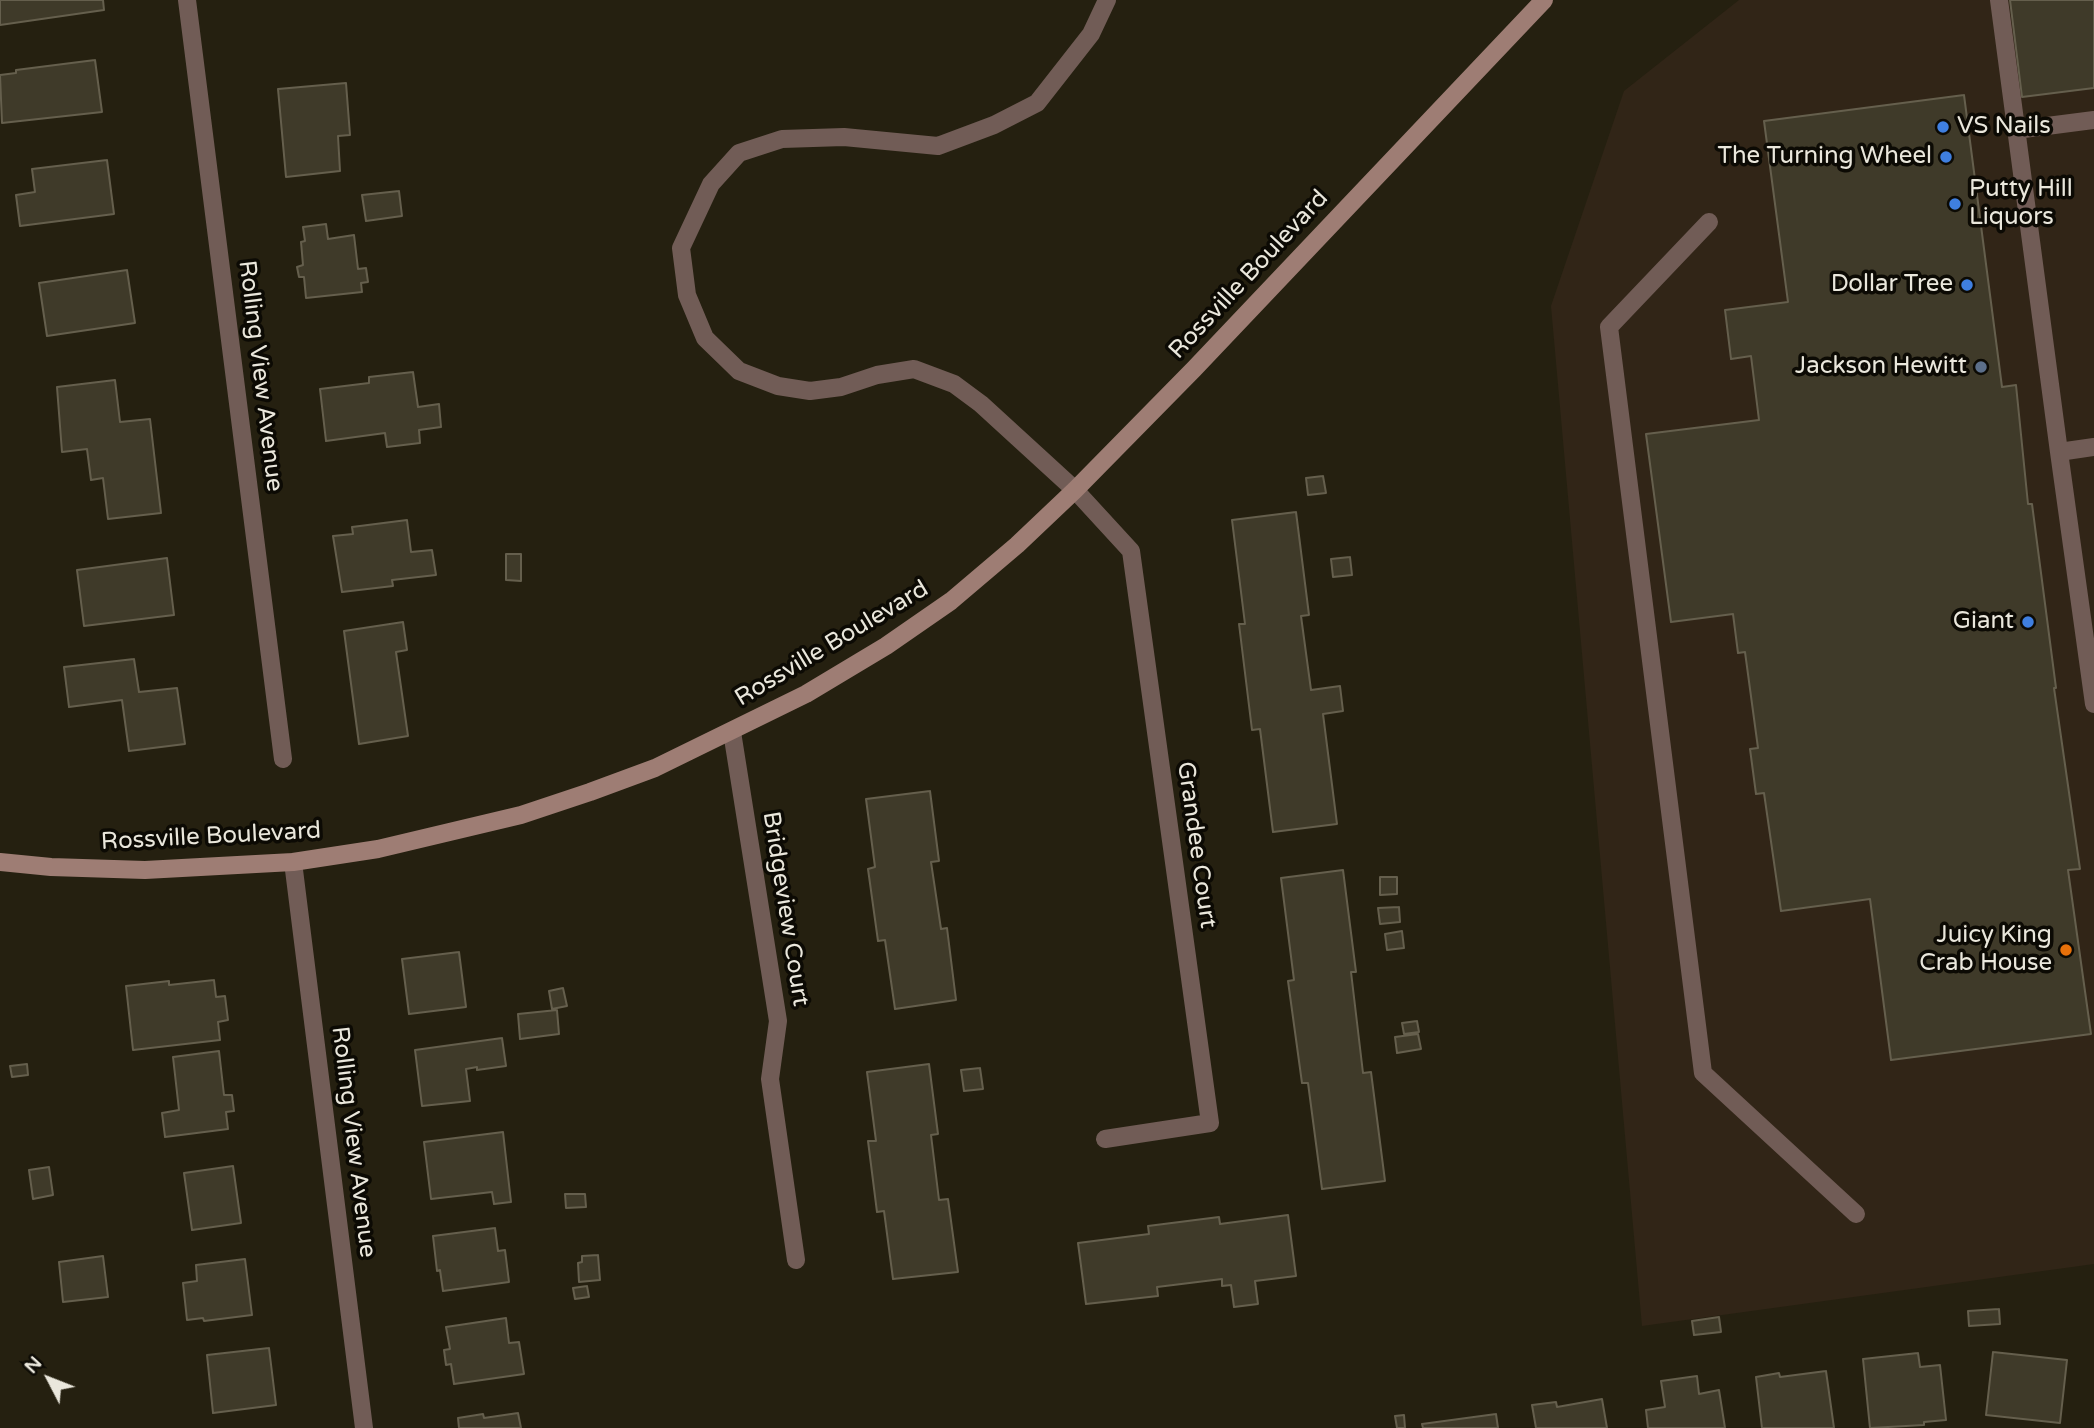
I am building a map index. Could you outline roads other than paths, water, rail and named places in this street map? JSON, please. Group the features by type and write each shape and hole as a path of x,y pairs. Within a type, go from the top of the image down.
{"main road":[{"name":"Rossville Boulevard","path":"0,862 51,867 145,870 293,862 378,849 521,814 655,768 806,694 886,646 951,601 1075,491 1544,0"}],"street":[{"name":"Rolling View Avenue","path":"187,0 283,759"},
{"path":"1075,491 981,404 954,384 914,369 877,375 841,387 810,391 778,386 739,371 705,338 687,295 681,248 711,184 739,153 782,139 844,137 938,146 994,125 1037,103 1091,34 1107,0"},
{"path":"1998,0 2094,704"},
{"path":"2016,130 2094,120"},
{"path":"1709,222 1609,327 1703,1073 1856,1214"},
{"path":"2059,452 2094,447"},
{"name":"Grandee Court","path":"1075,491 1130,551 1210,1123 1105,1139"},
{"name":"Bridgeview Court","path":"732,732 778,1021 770,1079 796,1260"},
{"name":"Rolling View Avenue","path":"293,862 364,1428"}],"place":[{"name":"VS Nails","path":"1943,127"},
{"name":"The Turning Wheel","path":"1946,157"},
{"name":"Putty Hill Liquors","path":"1955,204"},
{"name":"Dollar Tree","path":"1967,285"},
{"name":"Jackson Hewitt","path":"1981,367"},
{"name":"Giant","path":"2028,622"},
{"name":"Juicy King Crab House","path":"2066,950"}]}
